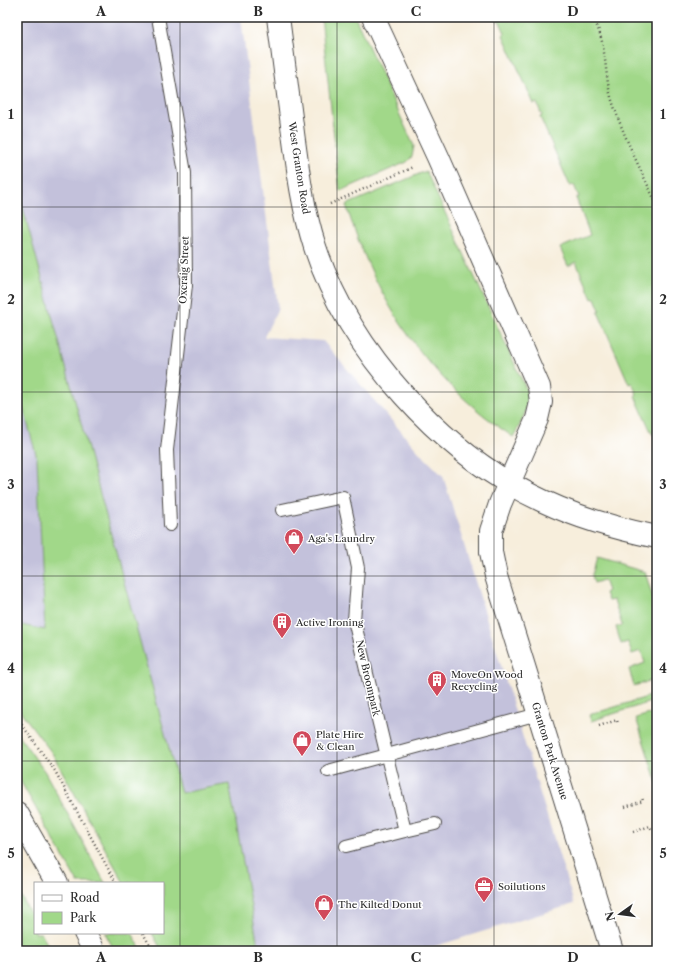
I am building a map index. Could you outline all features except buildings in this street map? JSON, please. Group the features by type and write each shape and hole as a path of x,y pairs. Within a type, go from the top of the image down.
{"street":[{"name":"West Granton Road","path":"278,17 300,186 306,214 325,276 343,312 363,344 410,402 435,427 469,456 510,483 542,501 622,530 657,538"},
{"path":"373,17 438,157 539,387 541,402 537,419 510,483"},
{"name":"Granton Park Avenue","path":"510,483 491,531 491,552 496,576 612,951"},
{"path":"17,813 56,882"},
{"path":"85,934 94,951"}],"lane":[{"name":"Oxcraig Street","path":"158,17 185,173 186,284 167,450 170,525"},
{"name":"New Broompark","path":"282,510 343,497 358,568 354,620 405,831"},
{"path":"328,771 538,714"},
{"path":"346,846 435,824"}],"path":[{"path":"590,17 595,22 604,45 608,81 612,98 627,138 657,205"},
{"path":"595,22 599,17"},
{"path":"306,214 438,157"},
{"path":"17,718 55,771 115,882"},
{"path":"599,726 617,720 618,724"},
{"path":"625,806 643,801 642,797"},
{"path":"633,832 650,826 652,830"},
{"path":"144,934 152,951"}],"shaded area":[{"path":"17,17 241,17 278,308 264,337 323,341 417,450 443,476 574,904 419,951 259,951 229,784 181,793 17,186"},
{"path":"17,385 37,458 45,630 17,624"}],"green space":[{"path":"321,17 355,17 414,146 412,157 407,162 340,191"},
{"path":"496,17 657,17 657,435 652,434 635,396 637,394 632,383 629,384 598,312 600,310 595,298 592,299 576,262 568,266 560,248 590,235 576,198 579,197 574,185 570,186 540,117 542,116 537,103 534,104 503,35 505,33"},
{"path":"426,171 527,391 526,409 513,437 482,414 455,390 431,364 409,336 390,306 373,274 346,205"},
{"path":"17,186 181,793 229,784 259,951 162,951 153,934 164,934 164,882 123,882 52,753 17,707 17,624 45,630 37,458 17,385"},
{"path":"597,558 645,572 657,611 657,679 634,686 629,669 645,663 641,651 632,654 628,642 621,644 616,627 622,625 614,600 608,601 605,593 608,591 604,580 594,583 592,575"},
{"path":"657,694 657,700 591,721 589,715"},
{"path":"657,712 657,783 636,718"},
{"path":"17,733 45,772 104,882 77,882 17,775"},
{"path":"17,889 34,920 34,934 42,934 51,951 17,951"},
{"path":"106,934 133,934 142,951 115,951"}],"place":[{"name":"Aga's Laundry","path":"294,555"},
{"name":"Active Ironing","path":"282,639"},
{"name":"MoveOn Wood Recycling","path":"437,697"},
{"name":"Plate Hire & Clean","path":"302,757"},
{"name":"Soilutions","path":"484,903"},
{"name":"The Kilted Donut","path":"324,921"}]}
